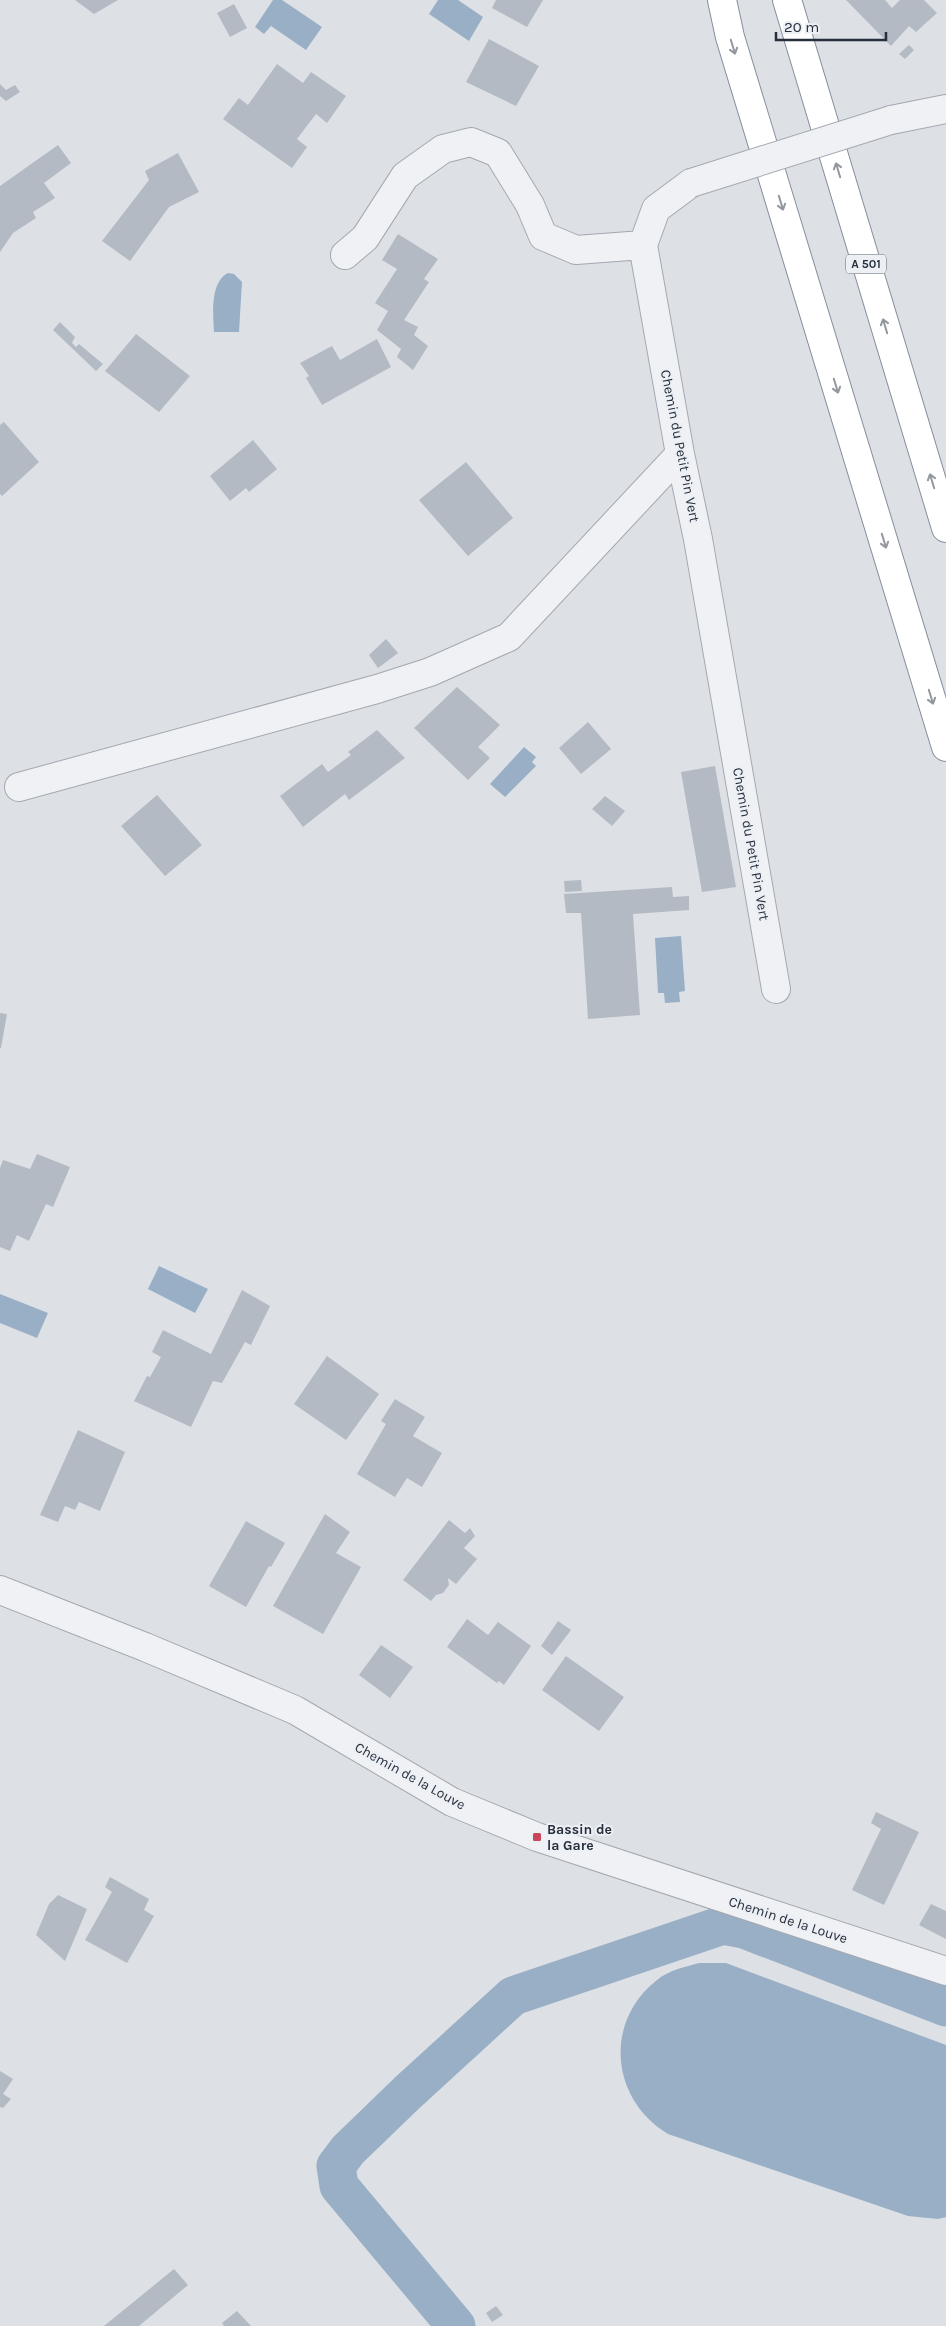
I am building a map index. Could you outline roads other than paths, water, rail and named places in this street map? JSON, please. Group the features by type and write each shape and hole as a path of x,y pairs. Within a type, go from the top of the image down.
{"highway":[{"path":"722,0 730,36 946,747"},
{"name":"A 501","path":"788,0 946,528"}],"street":[{"name":"Chemin du Petit Pin Vert","path":"776,989 700,549 680,454 643,245 656,208 692,183 891,120 946,110"},
{"path":"345,256 364,238 405,176 443,149 471,142 498,153 530,205 543,236 576,250 643,245"},
{"path":"19,788 378,689 430,672 509,637 680,454"},
{"name":"Chemin de la Louve","path":"0,1590 145,1647 294,1710 452,1802 537,1837 946,1971"}],"water":[{"path":"273,0 282,0 322,27 306,50 271,26 264,34 255,27"},
{"path":"438,0 458,0 483,17 469,41 429,14"},
{"path":"228,273 234,274 242,282 239,332 214,332 213,308 215,291 222,277"},
{"path":"524,747 536,757 532,762 536,766 505,797 490,784"},
{"path":"681,936 685,991 679,992 680,1002 665,1003 664,993 658,993 655,938"},
{"path":"159,1266 208,1289 195,1313 148,1289"},
{"path":"0,1294 48,1313 37,1338 0,1323"},
{"path":"699,1963 726,1963 946,2045 946,2217 938,2219 908,2216 668,2134 649,2119 635,2102 625,2081 621,2060 622,2038 628,2017 640,1997 657,1980 672,1971"}],"waterway":[{"path":"456,2326 339,2186 336,2166 348,2150 407,2093 513,1996 723,1925 744,1929 946,2007"}],"place":[{"name":"Bassin de la Gare","path":"537,1837"}]}
